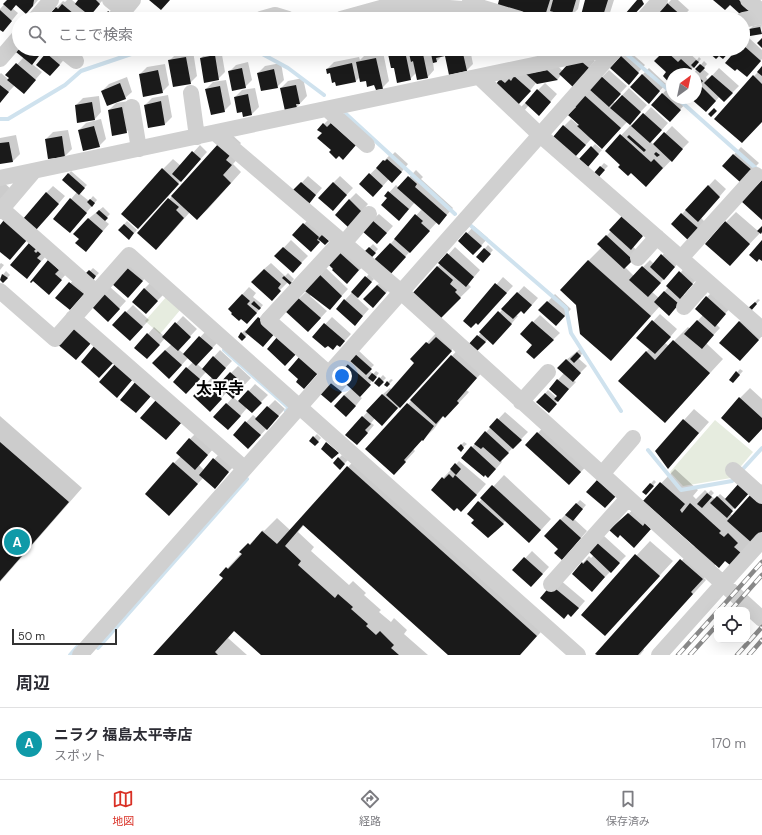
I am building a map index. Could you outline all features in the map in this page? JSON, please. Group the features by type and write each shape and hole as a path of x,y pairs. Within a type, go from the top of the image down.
{"street":[{"path":"41,12 50,0"},
{"path":"110,0 124,11 133,0"},
{"path":"465,0 480,7 497,12"},
{"path":"649,12 660,0"},
{"path":"369,12 395,4 442,12"},
{"path":"453,12 480,7"},
{"path":"2,53 12,44"},
{"path":"70,56 76,61"},
{"path":"0,178 577,56"},
{"path":"80,655 610,56"},
{"path":"480,77 540,135 762,330"},
{"path":"191,93 197,137"},
{"path":"132,107 139,149"},
{"path":"327,109 368,144"},
{"path":"215,133 400,292 762,619"},
{"path":"34,171 1,210 96,292"},
{"path":"681,258 756,175"},
{"path":"328,373 268,320 369,214"},
{"path":"638,258 657,237"},
{"path":"0,291 55,339 129,255 578,655"},
{"path":"684,307 707,281"},
{"path":"73,318 244,468"},
{"path":"521,402 548,372"},
{"path":"602,474 633,438"},
{"path":"733,470 762,496"},
{"path":"551,584 628,498"},
{"path":"659,655 762,540"}],"shaded area":[{"path":"167,296 181,309 160,334 145,321"},
{"path":"715,420 753,452 731,478 683,486 670,472"}],"building":[{"path":"7,0 34,0 33,6 28,12 24,12 16,5 11,11 3,4"},
{"path":"78,0 96,0 100,4 93,12 85,12 75,4"},
{"path":"149,0 170,0 161,10"},
{"path":"499,0 550,0 546,12 510,12 497,8"},
{"path":"553,0 576,0 572,12 550,11"},
{"path":"585,0 608,0 604,12 582,12"},
{"path":"637,0 642,0 644,4 637,12 627,12"},
{"path":"713,0 739,0 752,11 738,12 730,5 725,10"},
{"path":"667,3 677,12 659,12"},
{"path":"62,4 72,12 52,12 56,7 58,9"},
{"path":"0,10 12,21 3,32 0,30"},
{"path":"760,27 762,34 750,36 750,29"},
{"path":"762,38 762,48 757,43"},
{"path":"750,51 761,61 747,77 737,69 735,71 725,63 731,56 750,56"},
{"path":"21,56 39,56 32,65"},
{"path":"44,56 50,56 60,65 50,76 36,65"},
{"path":"215,56 219,80 204,83 200,58"},
{"path":"388,56 406,56 411,80 397,83 394,68 391,68"},
{"path":"410,56 423,56 428,78 417,80 413,61 411,62"},
{"path":"432,56 445,56 436,58 437,62 433,63"},
{"path":"445,56 464,56 467,71 449,75"},
{"path":"621,56 639,73 629,85 610,68"},
{"path":"659,56 672,56 678,62 681,59 691,68 666,68 666,72 654,61"},
{"path":"719,56 726,56 723,59"},
{"path":"186,57 191,84 173,87 168,60"},
{"path":"376,58 383,89 376,90 374,85 367,87 366,81 360,82 356,62"},
{"path":"696,60 699,62 694,68 691,65"},
{"path":"582,62 589,68 573,87 559,74 567,65"},
{"path":"16,63 36,80 24,94 7,80 9,78 5,75"},
{"path":"352,63 356,82 336,86 335,82 332,83 330,73 327,74 326,69"},
{"path":"700,64 705,68 702,71 702,68 696,68"},
{"path":"762,66 762,76 757,72"},
{"path":"242,68 246,88 232,91 228,71"},
{"path":"274,69 278,88 261,91 257,73"},
{"path":"158,70 163,93 143,97 139,74"},
{"path":"547,70 558,80 537,84 526,74"},
{"path":"666,72 666,79 663,76"},
{"path":"642,74 660,91 649,104 630,87"},
{"path":"712,75 733,93 724,102 704,83"},
{"path":"753,75 762,84 762,122 742,143 714,119"},
{"path":"514,76 531,91 517,106 496,84 500,79 505,83 509,79 511,81"},
{"path":"601,76 621,94 609,107 589,89"},
{"path":"120,83 126,99 107,106 101,91"},
{"path":"0,85 9,92 0,103"},
{"path":"296,85 300,104 296,104 297,108 285,111 280,88"},
{"path":"220,86 225,112 211,115 205,89"},
{"path":"702,87 716,101 706,112 697,104 702,104"},
{"path":"537,89 551,102 539,116 525,103"},
{"path":"662,93 666,97 666,104 674,104 681,110 670,122 651,105"},
{"path":"248,94 252,115 243,117 242,112 237,113 234,97"},
{"path":"583,94 621,128 602,149 577,126 579,125 568,115 576,107 573,105"},
{"path":"622,95 641,112 630,125 610,108"},
{"path":"161,101 165,125 148,128 144,105"},
{"path":"92,102 95,120 77,123 75,105"},
{"path":"122,107 127,133 112,136 108,110"},
{"path":"714,108 717,111 711,117 708,114"},
{"path":"643,113 662,130 650,143 631,126"},
{"path":"323,123 327,127 331,123 356,145 343,160 339,156 336,159 329,152 331,150 317,138 322,133 317,130"},
{"path":"563,125 586,145 575,157 553,137"},
{"path":"94,126 100,147 83,151 78,130"},
{"path":"664,132 683,149 672,162 653,144"},
{"path":"620,134 651,162 654,159 663,168 646,187 631,173 628,176 618,167 620,165 605,151"},
{"path":"629,135 646,150 644,152 627,137"},
{"path":"62,136 65,157 48,159 45,139"},
{"path":"9,142 13,162 0,164 0,143"},
{"path":"219,143 231,154 226,160 232,165 223,175 231,183 197,220 171,196"},
{"path":"591,146 599,154 588,167 579,159"},
{"path":"192,151 201,159 181,182 172,174"},
{"path":"656,152 660,155 657,157 654,154"},
{"path":"733,154 753,171 740,182 722,166"},
{"path":"387,159 402,172 392,183 376,168 383,160 385,161"},
{"path":"600,166 605,170 597,179 593,174"},
{"path":"162,168 179,184 138,229 121,214"},
{"path":"68,173 85,188 79,195 62,180"},
{"path":"369,173 383,186 373,197 359,184"},
{"path":"408,176 417,184 415,187 447,215 439,225 397,188"},
{"path":"762,180 762,220 741,201"},
{"path":"301,182 316,195 309,204 293,190"},
{"path":"333,182 347,195 333,211 318,198"},
{"path":"708,185 720,197 698,222 685,210"},
{"path":"388,191 409,209 399,221 381,205 387,198 384,196"},
{"path":"46,192 59,204 36,230 23,219"},
{"path":"70,198 87,213 70,233 53,219"},
{"path":"168,198 179,207 176,210 184,218 156,250 137,233"},
{"path":"90,199 95,203 92,207 87,202"},
{"path":"349,199 362,212 348,227 335,215"},
{"path":"99,210 108,218 105,221 96,213"},
{"path":"681,213 699,229 689,241 671,224"},
{"path":"415,214 423,221 421,223 430,231 410,253 394,239"},
{"path":"622,216 643,236 631,250 609,230"},
{"path":"88,218 103,231 86,252 75,243 79,239 73,234"},
{"path":"4,220 27,240 10,260 0,252 0,225"},
{"path":"372,220 387,233 377,244 362,231"},
{"path":"725,221 750,244 730,266 705,244"},
{"path":"303,223 319,237 317,240 320,242 311,252 292,235"},
{"path":"124,224 134,233 129,240 118,230"},
{"path":"762,226 762,232 761,234 757,231"},
{"path":"466,232 482,246 473,255 458,241"},
{"path":"322,235 329,241 325,245 318,239"},
{"path":"606,235 633,260 624,269 597,244"},
{"path":"762,240 762,261 759,259 757,262 749,255"},
{"path":"29,243 36,249 34,251 36,253 39,250 42,253 37,258 41,261 27,279 10,265"},
{"path":"390,243 406,257 388,277 372,262"},
{"path":"283,247 302,263 293,273 274,256"},
{"path":"369,247 376,253 370,259 363,253"},
{"path":"484,248 491,254 483,263 476,257"},
{"path":"340,253 359,270 347,284 332,270 333,269 328,264"},
{"path":"447,253 474,277 466,287 438,263"},
{"path":"661,254 675,267 664,280 650,267"},
{"path":"48,260 59,270 55,274 62,280 49,295 33,281 31,283 30,282"},
{"path":"588,260 651,316 611,361 580,334 576,305 560,290"},
{"path":"437,266 453,280 450,284 457,290 455,292 461,298 439,320 411,295"},
{"path":"642,266 661,283 648,297 629,280"},
{"path":"126,267 143,281 128,298 111,283"},
{"path":"264,269 281,284 278,288 281,291 272,301 251,282"},
{"path":"89,270 96,276 92,282 84,275"},
{"path":"679,271 693,284 680,299 666,286"},
{"path":"2,274 8,278 3,283 0,280"},
{"path":"319,274 342,296 330,310 305,291"},
{"path":"284,276 292,283 290,285 282,278"},
{"path":"365,276 372,282 358,298 351,292"},
{"path":"69,282 84,294 70,310 55,298"},
{"path":"495,283 507,293 478,325 476,323 471,328 463,321"},
{"path":"377,285 386,293 373,308 363,299"},
{"path":"144,288 158,301 146,314 132,302"},
{"path":"664,291 679,304 669,316 654,302"},
{"path":"517,292 532,305 524,314 521,311 513,319 501,309"},
{"path":"103,293 120,309 108,322 91,306"},
{"path":"242,294 250,301 247,304 257,313 247,324 241,319 239,321 228,309"},
{"path":"706,296 726,314 715,327 695,309"},
{"path":"297,297 321,318 308,332 285,311"},
{"path":"344,299 363,316 355,326 336,309"},
{"path":"254,301 261,308 259,310 251,304"},
{"path":"547,301 565,316 556,326 538,310"},
{"path":"755,302 757,304 750,312 747,309"},
{"path":"125,311 143,327 130,341 112,325"},
{"path":"498,311 512,324 493,345 479,332"},
{"path":"258,317 276,332 263,347 245,332"},
{"path":"652,320 671,337 655,354 636,338"},
{"path":"697,320 714,335 702,349 684,334"},
{"path":"532,321 554,340 534,359 526,352 532,345 520,334"},
{"path":"739,321 759,340 740,361 719,343"},
{"path":"175,322 191,337 178,351 162,337"},
{"path":"324,323 345,341 340,347 337,345 333,350 328,346 325,348 312,337"},
{"path":"72,325 92,342 76,360 56,343"},
{"path":"241,332 246,337 242,341 238,337"},
{"path":"147,333 160,345 147,359 134,348"},
{"path":"477,335 486,342 474,354 466,347"},
{"path":"199,336 213,348 196,366 183,354"},
{"path":"278,336 297,353 285,366 267,349"},
{"path":"436,337 452,351 400,408 386,395 414,363 410,359 426,342 429,344"},
{"path":"673,340 710,373 665,423 618,381 646,351 655,360"},
{"path":"95,345 114,362 99,378 81,362"},
{"path":"165,350 182,365 169,379 152,363"},
{"path":"577,352 581,356 574,363 570,359"},
{"path":"354,353 372,369 366,375 348,359"},
{"path":"451,355 477,378 457,401 459,403 445,418 443,416 436,424 410,400"},
{"path":"213,356 226,368 215,381 202,369"},
{"path":"300,356 319,372 304,389 296,382 298,379 288,370"},
{"path":"566,359 581,373 573,382 557,368"},
{"path":"344,361 371,385 360,397 334,373"},
{"path":"115,364 133,379 117,398 99,382"},
{"path":"186,367 200,379 186,394 173,382"},
{"path":"736,371 740,375 733,383 729,380"},
{"path":"230,372 245,385 233,399 218,385"},
{"path":"372,373 377,377 373,382 368,378"},
{"path":"379,377 384,382 379,387 374,383"},
{"path":"557,379 569,389 558,402 554,399 557,396 549,389"},
{"path":"136,381 152,395 136,413 120,400"},
{"path":"328,381 342,392 331,403 318,392"},
{"path":"387,381 390,384 387,387 384,385"},
{"path":"205,383 222,399 210,412 193,396"},
{"path":"248,390 262,403 252,413 238,401"},
{"path":"545,393 557,404 549,413 536,402"},
{"path":"382,394 398,408 382,426 366,411"},
{"path":"344,395 356,406 346,417 334,406"},
{"path":"739,397 762,418 762,429 749,443 721,418"},
{"path":"156,400 182,422 166,440 140,418"},
{"path":"226,403 241,416 228,430 213,417"},
{"path":"407,403 434,426 423,441 422,440 404,460 406,462 394,475 365,449"},
{"path":"267,406 279,416 267,430 255,419"},
{"path":"362,416 371,424 365,430 368,433 357,445 345,435"},
{"path":"497,418 522,440 513,449 489,427"},
{"path":"683,419 699,433 668,469 655,451"},
{"path":"245,421 261,435 248,449 233,435"},
{"path":"485,431 509,453 500,462 483,447 481,449 474,444"},
{"path":"537,432 581,472 569,485 525,445"},
{"path":"313,436 319,442 315,446 309,441"},
{"path":"189,438 208,455 195,470 176,453"},
{"path":"0,442 69,502 0,581"},
{"path":"326,442 339,453 332,459 321,449"},
{"path":"461,444 464,448 461,452 457,448"},
{"path":"471,446 496,469 488,478 485,475 484,477 461,458"},
{"path":"338,457 345,464 340,470 333,463"},
{"path":"213,458 229,472 215,489 199,475"},
{"path":"173,462 198,484 169,516 145,494"},
{"path":"455,463 461,469 456,475 450,469"},
{"path":"347,466 537,636 520,655 448,655 303,525 285,546 301,561 298,565 335,598 338,594 353,607 351,609 368,624 366,626 376,635 380,631 394,645 391,648 399,655 261,655 234,631 215,652 218,655 153,655 223,578 219,575 226,567 228,569 242,554 239,552 248,543 250,545 262,531 277,544"},
{"path":"449,474 453,478 455,475 477,495 461,512 457,508 454,511 431,490 442,477 444,479"},
{"path":"597,480 616,496 605,508 586,492"},
{"path":"660,482 685,504 680,510 682,513 690,503 721,531 719,533 724,537 728,533 738,543 734,547 741,553 730,565 725,561 719,568 643,501"},
{"path":"740,482 750,492 735,509 725,499"},
{"path":"650,483 654,486 646,495 642,492"},
{"path":"492,485 541,530 529,543 480,498"},
{"path":"707,493 712,497 702,508 697,504"},
{"path":"752,493 762,502 762,532 752,543 727,521"},
{"path":"717,496 733,511 727,518 710,503"},
{"path":"478,501 504,524 488,538 471,523 474,520 467,514"},
{"path":"576,503 583,509 573,521 565,515"},
{"path":"628,513 643,526 645,523 651,529 634,548 620,535 618,538 609,530"},
{"path":"560,519 581,538 562,560 554,553 558,549 544,536"},
{"path":"596,542 620,563 611,573 588,551"},
{"path":"635,554 660,576 605,636 581,615"},
{"path":"524,557 543,574 531,587 512,570"},
{"path":"680,559 703,579 691,592 693,594 638,655 595,654"},
{"path":"587,560 605,577 592,592 572,574 582,562 583,564"},
{"path":"551,585 579,608 571,617 568,614 564,619 540,598"}],"waterway":[{"path":"0,119 8,119 65,85 81,71 125,56"},
{"path":"266,56 288,68 324,95"},
{"path":"629,56 666,88"},
{"path":"684,104 759,171"},
{"path":"346,114 455,214"},
{"path":"470,225 566,308 571,333 621,411"},
{"path":"224,350 289,408 286,411"},
{"path":"742,470 762,448"},
{"path":"648,450 681,490 732,481 736,477"},
{"path":"98,648 247,479"},
{"path":"70,655 77,647"}],"railway":[{"path":"722,607 762,562"},
{"path":"734,607 762,575"},
{"path":"678,655 714,615"},
{"path":"737,655 762,627"},
{"path":"690,655 714,628"},
{"path":"749,655 762,640"}],"place":[{"name":"ニラク 福島太平寺店","path":"17,542"}],"district":[{"name":"太平寺","path":"220,388"}]}
